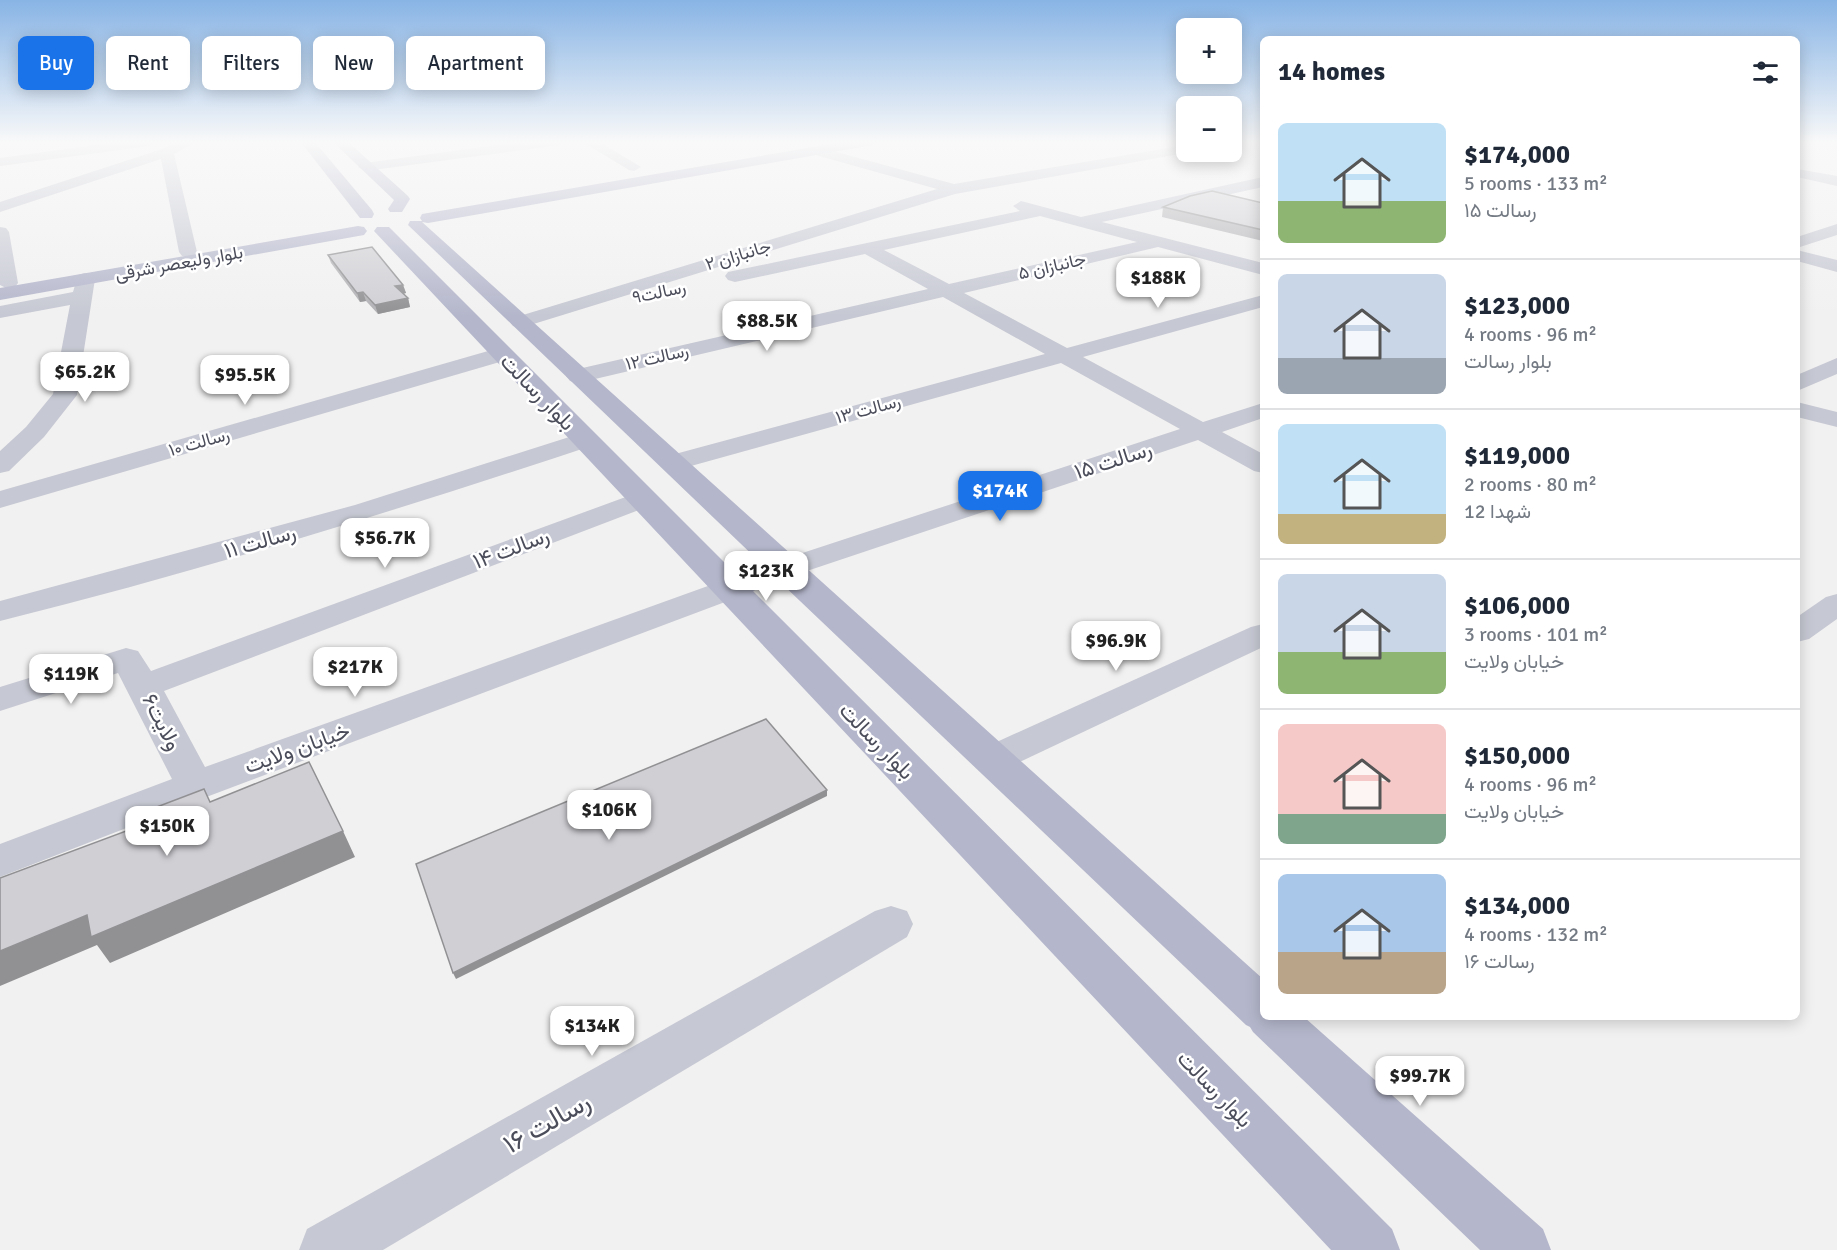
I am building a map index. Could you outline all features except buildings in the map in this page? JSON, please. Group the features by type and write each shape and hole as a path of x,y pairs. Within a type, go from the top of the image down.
{"main road":[{"name":"بلوار رسالت","path":"368,199 390,220 520,322 1260,1007"},
{"name":"بلوار رسالت","path":"390,220 402,199"},
{"path":"390,220 506,199"},
{"path":"390,220 518,199"},
{"name":"بلوار رسالت","path":"390,220 502,354 1371,1250"},
{"name":"بلوار ولیعصر شرقی","path":"2,287 189,252 390,220"},
{"name":"بلوار ولیعصر شرقی","path":"2,287 82,288 390,220"},
{"path":"730,589 786,569"},
{"path":"1273,1020 1522,1250"}],"street":[{"path":"0,207 23,199"},
{"path":"177,199 189,252"},
{"name":"جانبازان ۲","path":"520,322 921,199"},
{"path":"993,199 1260,268"},
{"path":"1079,221 1181,199"},
{"name":"رسالت۹","path":"520,322 1041,211"},
{"path":"1800,242 1837,229"},
{"path":"0,232 2,287"},
{"name":"جانبازان ۵","path":"946,291 1158,242"},
{"path":"868,248 1260,463"},
{"path":"1800,256 1837,266"},
{"path":"0,312 82,288 65,395 35,432 0,465"},
{"name":"رسالت ۱۲","path":"578,376 946,291"},
{"name":"رسالت ۱۳","path":"673,463 1260,302"},
{"name":"رسالت ۱۰","path":"0,500 502,354"},
{"path":"1800,383 1837,365"},
{"path":"1800,410 1837,420"},
{"name":"رسالت ۱۵","path":"786,569 1260,411"},
{"name":"رسالت ۱۱","path":"0,611 365,511 585,440"},
{"name":"رسالت ۱۴","path":"0,699 135,673 642,499"},
{"name":"خیابان ولایت","path":"0,861 195,786 730,589"},
{"path":"1800,630 1837,604"},
{"path":"993,759 1260,635"},
{"name":"ولایت۶","path":"135,673 195,786"},
{"name":"رسالت ۱۶","path":"328,1250 891,924"}]}
